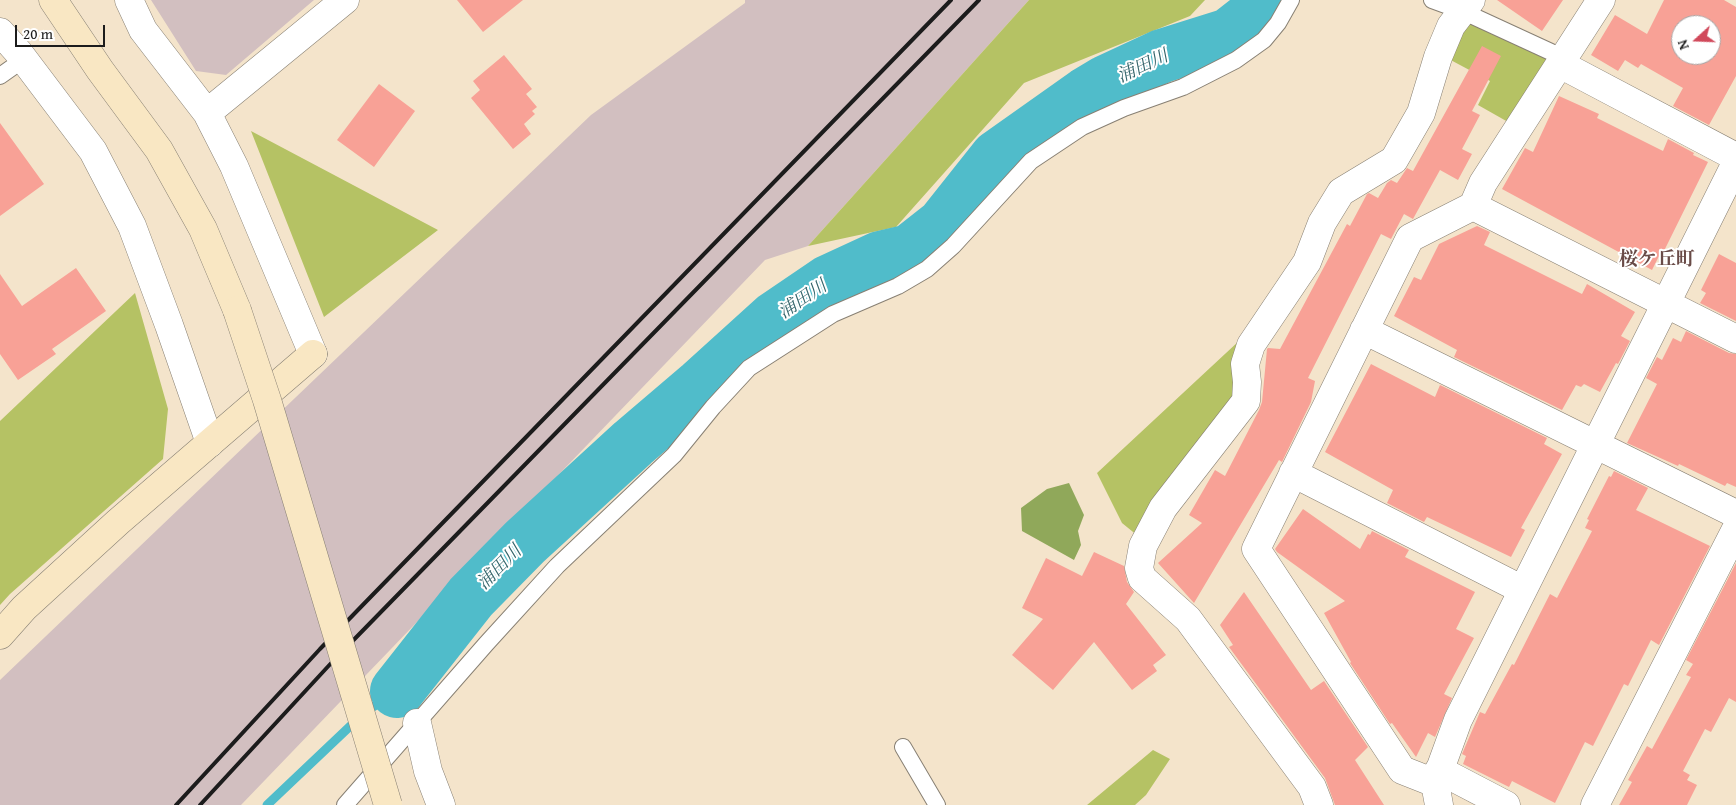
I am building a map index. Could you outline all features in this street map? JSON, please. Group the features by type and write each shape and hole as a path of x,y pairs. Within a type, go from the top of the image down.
{"street":[{"path":"52,0 100,70 160,150 203,229 237,310 267,400 388,805"},
{"path":"0,636 24,608 118,522 313,354 234,166 207,113 143,30 129,0"},
{"path":"207,113 345,0"},
{"path":"1506,805 1438,786 1402,770 1256,549 1410,238 1473,206 1483,183 1601,0"},
{"path":"1319,805 1312,787 1188,619 1142,578 1139,568 1143,546 1163,508 1246,401 1246,364 1251,345 1307,262 1322,223 1341,192 1394,160 1421,113 1438,57 1451,26 1467,6"},
{"path":"0,32 24,58 93,151 132,226 170,325 210,443"},
{"path":"1562,61 1736,157"},
{"path":"1438,786 1458,720 1736,163"},
{"path":"1473,206 1736,340"},
{"path":"1364,330 1736,514"},
{"path":"1294,473 1522,590"},
{"path":"1595,805 1736,529"},
{"path":"417,723 428,771 441,805"}],"lane":[{"path":"345,805 557,566 674,455 713,406 749,368 833,314 898,286 927,269 953,246 1031,161 1082,127 1124,108 1183,87 1236,60 1264,40 1278,23 1291,0"},
{"path":"1432,0 1467,6 1562,61"},
{"path":"0,76 24,58"},
{"path":"903,747 937,805"}],"shaded area":[{"path":"151,0 314,0 226,75 196,71"},
{"path":"745,0 1029,0 808,246 765,260 241,805 0,805 0,680 591,115 745,3"}],"green space":[{"path":"1029,0 1205,0 1190,16 1024,83 896,227 808,246"},
{"path":"1464,20 1549,59 1508,122 1478,105 1490,81 1445,57"},
{"path":"251,131 438,230 324,317"},
{"path":"135,293 168,409 163,459 10,594 0,605 0,421"},
{"path":"1240,340 1233,402 1138,536 1122,523 1097,473"},
{"path":"1069,483 1084,515 1078,531 1081,545 1074,560 1022,531 1021,508 1047,489"},
{"path":"1153,750 1170,759 1146,795 1135,805 1087,805"}],"building":[{"path":"457,0 523,0 483,32"},
{"path":"1497,0 1563,0 1542,31"},
{"path":"1664,0 1724,0 1736,7 1736,76 1709,125 1673,106 1683,88 1641,64 1638,68 1625,60 1618,71 1591,55 1615,15 1647,34"},
{"path":"1482,46 1501,56 1472,111 1480,115 1462,149 1472,154 1458,180 1440,170 1413,219 1404,214 1391,239 1381,234 1308,378 1315,381 1311,402 1282,462 1279,460 1194,603 1158,563 1202,523 1189,515 1215,470 1225,476 1259,410 1262,402 1267,349 1280,349 1347,224 1350,226 1367,194 1369,193 1378,198 1387,183 1391,180 1397,183 1407,168 1413,171"},
{"path":"504,55 532,89 526,94 537,107 532,111 535,114 524,124 531,134 513,149 471,98 480,90 473,81"},
{"path":"379,84 415,111 374,167 337,140"},
{"path":"1559,96 1599,114 1597,118 1663,151 1668,139 1708,162 1663,253 1661,252 1652,270 1502,189 1525,148 1533,152"},
{"path":"0,123 44,184 0,216"},
{"path":"1477,226 1490,232 1484,245 1582,294 1587,284 1635,312 1621,336 1630,341 1600,392 1584,384 1581,387 1576,385 1562,410 1454,357 1457,350 1394,316 1414,277 1421,280 1439,244"},
{"path":"1719,254 1736,263 1736,321 1700,303 1706,293 1701,290"},
{"path":"76,268 106,311 52,349 56,354 18,380 0,354 0,274 22,306"},
{"path":"1686,331 1729,353 1736,354 1736,487 1727,483 1725,486 1679,464 1678,466 1627,443 1657,384 1646,378 1657,357 1662,360 1673,338 1681,342"},
{"path":"1371,364 1435,397 1440,385 1547,438 1544,444 1562,454 1521,528 1525,530 1511,557 1427,517 1424,522 1387,503 1393,490 1325,452"},
{"path":"1614,471 1648,488 1636,510 1710,546 1659,645 1651,640 1628,686 1624,684 1593,746 1585,742 1555,803 1512,781 1509,787 1463,764 1466,756 1462,754 1480,712 1485,714 1512,664 1514,665 1550,594 1557,598 1592,531 1585,528 1589,520 1587,519 1609,476 1611,477"},
{"path":"1303,509 1360,549 1368,534 1370,535 1372,531 1409,550 1405,557 1475,592 1456,629 1474,638 1444,694 1452,698 1435,737 1428,733 1416,757 1392,723 1390,724 1350,663 1324,613 1345,601 1275,549"},
{"path":"1094,552 1124,566 1127,582 1134,592 1126,604 1166,655 1153,665 1157,671 1132,690 1094,642 1053,690 1012,655 1043,619 1022,608 1046,558 1082,576"},
{"path":"1736,563 1736,702 1729,698 1711,732 1705,729 1683,771 1690,775 1687,780 1697,785 1687,805 1619,805 1632,782 1628,780 1647,746 1652,749 1691,677 1686,675 1693,664 1686,660"},
{"path":"1244,592 1311,690 1324,681 1368,747 1355,760 1384,805 1335,805 1325,778 1229,647 1233,645 1220,625"}],"waterway":[{"name":"浦田川","path":"397,691 471,597 525,542 633,443 775,318 828,282 880,258 910,251 943,225 997,157 1086,94 1106,82 1162,56 1229,35 1265,7 1267,0"},
{"path":"267,805 364,713 397,691"}],"railway":[{"path":"176,805 320,649 951,0"},
{"path":"200,805 334,660 979,0"}],"district":[{"name":"桜ケ丘町","path":"1657,260"}]}
